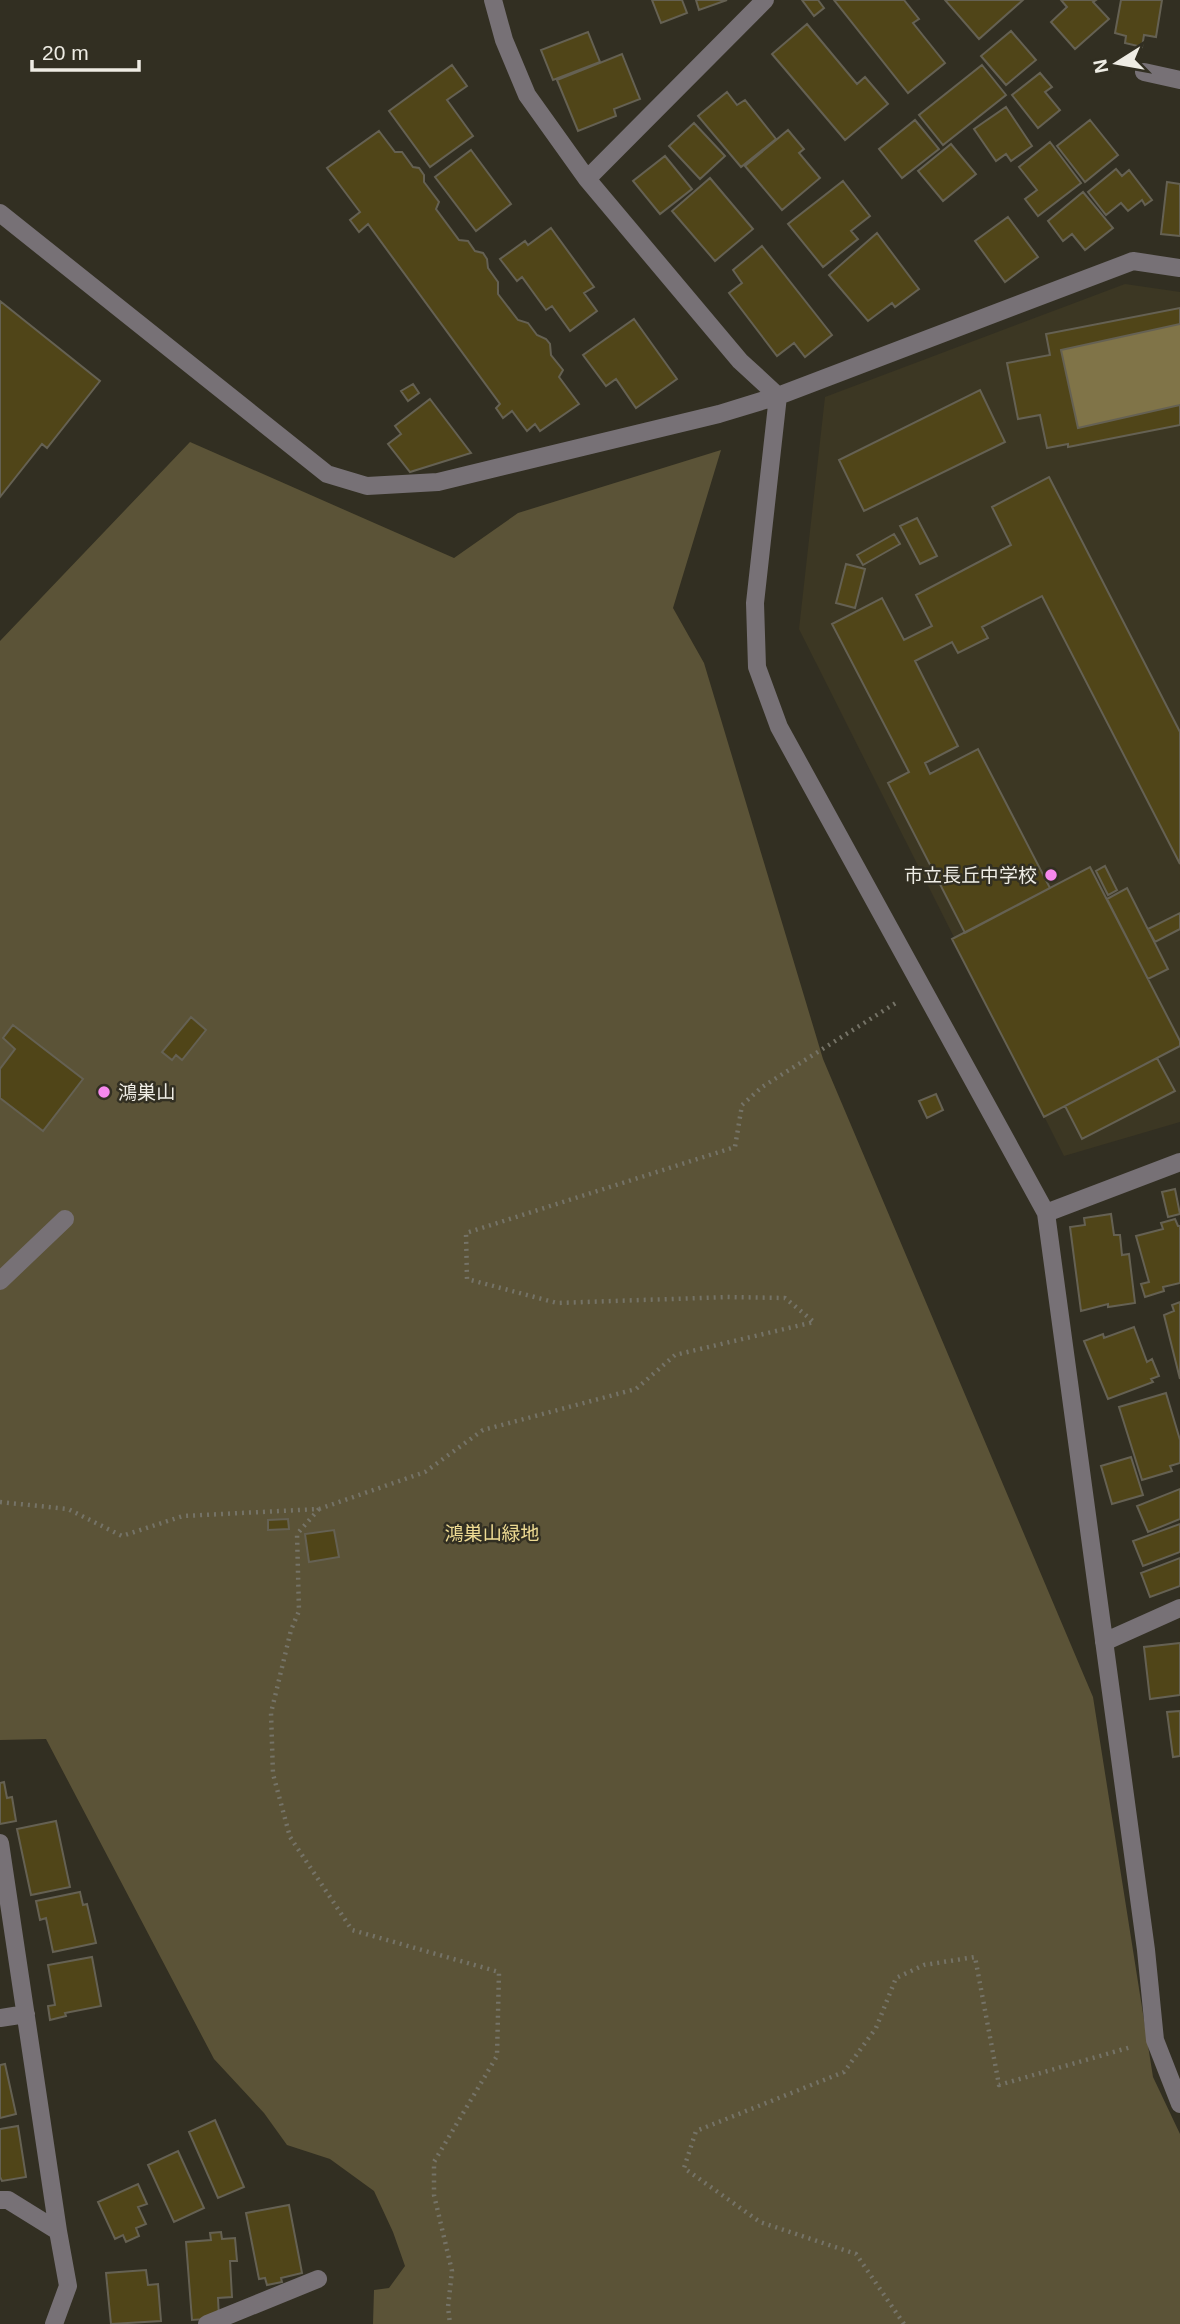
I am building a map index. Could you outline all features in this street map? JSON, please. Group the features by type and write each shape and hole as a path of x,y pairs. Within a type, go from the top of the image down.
{"street":[{"path":"493,0 504,40 527,95 587,179 740,361 778,396"},
{"path":"587,179 765,0"},
{"path":"1144,72 1180,80"},
{"path":"0,213 327,474 367,486 438,482 719,414 778,396 1133,261 1180,268"},
{"path":"778,396 755,603 757,667 779,727 1046,1213 1146,1950 1155,2040 1180,2104"},
{"path":"1046,1213 1180,1162"},
{"path":"0,1281 65,1219"},
{"path":"1104,1642 1180,1608"},
{"path":"0,1843 68,2286 54,2324"},
{"path":"0,2018 26,2014"},
{"path":"0,2200 8,2200 58,2231"},
{"path":"207,2324 318,2278"}],"path":[{"path":"0,1502 68,1509 122,1536 183,1516 319,1509 425,1472 483,1430 636,1389 676,1355 814,1322 785,1298 727,1297 556,1303 467,1279 466,1233 735,1147 742,1105 752,1096 921,986"},
{"path":"319,1509 297,1534 299,1611 291,1630 271,1713 273,1774 290,1837 352,1930 499,1972 497,2056 435,2162 434,2195 452,2271 448,2307 450,2324"},
{"path":"904,2324 856,2254 760,2222 684,2168 696,2131 844,2072 876,2028 896,1979 924,1965 975,1956 999,2085 1155,2040"}],"shaded area":[{"name":"市立長丘中学校","path":"1125,284 1180,292 1180,1122 1064,1156 799,629 825,397"},
{"path":"1180,324 1180,405 1078,428 1061,350"}],"green space":[{"name":"鴻巣山緑地","path":"190,442 454,558 518,513 721,450 673,608 704,663 823,1059 1093,1697 1153,2077 1180,2134 1180,2324 373,2324 374,2290 389,2288 405,2266 374,2191 330,2159 287,2145 264,2113 214,2059 46,1739 0,1740 0,641"}],"building":[{"path":"652,0 682,0 687,13 661,23"},
{"path":"696,0 727,0 699,10"},
{"path":"802,0 818,0 824,8 814,16"},
{"path":"834,0 904,0 919,19 913,23 945,63 908,93"},
{"path":"945,0 1023,0 979,39"},
{"path":"1061,0 1096,0 1093,2 1109,19 1075,49 1051,22 1067,7"},
{"path":"1121,0 1162,0 1156,37 1144,35 1142,47 1125,43 1126,36 1115,33"},
{"path":"807,24 857,84 865,77 888,104 845,140 772,54"},
{"path":"1011,31 1036,60 1006,85 981,56"},
{"path":"588,32 600,62 553,80 541,50"},
{"path":"622,54 640,99 614,109 616,116 578,131 557,80"},
{"path":"452,65 467,86 447,100 473,136 430,167 389,111"},
{"path":"982,65 1006,95 943,145 919,115"},
{"path":"1040,73 1052,87 1045,92 1060,110 1038,128 1012,95"},
{"path":"727,92 737,105 745,100 776,139 741,167 698,116"},
{"path":"1006,107 1032,146 1011,161 1006,154 996,161 974,129"},
{"path":"915,120 939,149 902,178 879,149"},
{"path":"1090,120 1118,155 1085,182 1057,146"},
{"path":"694,123 725,156 700,179 669,146"},
{"path":"788,130 804,149 799,153 820,178 782,210 745,166"},
{"path":"379,131 395,152 402,152 413,167 419,168 424,175 424,182 439,202 436,209 459,240 468,241 475,251 483,253 488,268 498,282 498,294 518,320 528,323 537,335 550,344 551,355 563,370 559,377 579,404 540,431 535,424 527,431 512,411 503,418 496,408 500,404 368,224 359,232 350,220 360,212 327,168"},
{"path":"1050,142 1081,183 1038,216 1025,199 1037,190 1019,167"},
{"path":"951,144 976,174 943,201 918,171"},
{"path":"471,150 511,204 476,231 435,177"},
{"path":"665,156 692,189 660,214 633,181"},
{"path":"1116,169 1122,176 1129,170 1152,200 1145,205 1142,200 1128,211 1121,203 1106,215 1088,192"},
{"path":"710,178 753,229 715,261 672,211"},
{"path":"843,181 870,216 851,231 858,239 823,267 788,224"},
{"path":"1167,182 1180,184 1180,236 1161,234"},
{"path":"1083,192 1113,228 1085,250 1072,234 1063,241 1048,221"},
{"path":"1008,217 1038,257 1005,282 975,241"},
{"path":"551,228 594,287 584,293 597,311 570,331 552,306 546,310 522,277 517,281 500,259 525,241 528,245"},
{"path":"877,233 919,289 895,307 892,303 868,321 829,275"},
{"path":"762,246 832,335 805,357 794,343 777,356 729,293 742,283 733,270"},
{"path":"0,301 100,381 47,448 42,444 0,497"},
{"path":"1180,308 1180,324 1061,350 1078,428 1180,405 1180,425 1068,447 1068,444 1047,448 1040,415 1018,419 1007,363 1050,355 1046,334"},
{"path":"634,319 677,379 636,408 616,379 606,386 583,355"},
{"path":"413,384 419,393 408,401 401,391"},
{"path":"980,390 1005,442 864,511 839,460"},
{"path":"430,399 471,453 410,472 388,444 401,434 395,426"},
{"path":"1049,477 1180,732 1180,864 1042,596 982,627 988,638 958,653 952,642 915,661 958,746 925,763 930,774 978,749 1050,888 965,933 888,783 909,772 832,624 882,598 904,640 932,626 916,595 1011,545 992,507"},
{"path":"917,518 937,556 920,564 900,526"},
{"path":"894,534 900,544 863,565 857,555"},
{"path":"846,564 865,569 855,608 836,603"},
{"path":"1105,866 1117,890 1108,895 1096,871"},
{"path":"1090,867 1180,1041 1180,1046 1044,1117 952,939"},
{"path":"1127,888 1168,969 1148,979 1107,899"},
{"path":"1180,913 1180,929 1155,942 1148,929"},
{"path":"191,1017 206,1030 182,1060 176,1055 172,1060 162,1052"},
{"path":"13,1025 83,1079 43,1131 0,1098 0,1069 15,1049 3,1038"},
{"path":"1157,1058 1175,1091 1082,1139 1065,1106"},
{"path":"936,1094 943,1110 927,1118 919,1101"},
{"path":"1175,1189 1180,1214 1168,1217 1162,1192"},
{"path":"1111,1214 1114,1235 1120,1235 1122,1255 1129,1254 1135,1303 1108,1307 1108,1304 1081,1311 1070,1227 1085,1225 1084,1218"},
{"path":"1175,1219 1180,1226 1180,1283 1163,1287 1164,1291 1145,1297 1141,1284 1149,1282 1136,1236 1163,1229 1161,1223"},
{"path":"1180,1302 1180,1379 1164,1315 1174,1311 1172,1305"},
{"path":"1134,1327 1147,1362 1152,1359 1159,1376 1151,1379 1153,1382 1108,1399 1084,1341 1103,1334 1104,1338"},
{"path":"1166,1393 1180,1440 1180,1463 1170,1466 1172,1471 1142,1480 1119,1407"},
{"path":"1131,1457 1143,1495 1112,1504 1101,1466"},
{"path":"1180,1489 1180,1519 1148,1532 1137,1506"},
{"path":"288,1519 289,1529 268,1530 268,1520"},
{"path":"1180,1524 1180,1552 1143,1566 1133,1541"},
{"path":"334,1530 339,1557 309,1562 305,1534"},
{"path":"1180,1558 1180,1586 1150,1597 1141,1573"},
{"path":"1180,1643 1180,1695 1150,1699 1144,1647"},
{"path":"1180,1711 1180,1756 1173,1757 1167,1712"},
{"path":"4,1782 7,1798 12,1797 16,1821 0,1824 0,1783"},
{"path":"56,1821 70,1887 31,1895 17,1829"},
{"path":"80,1892 83,1905 87,1904 96,1943 53,1952 46,1918 40,1920 36,1901"},
{"path":"92,1957 101,2006 65,2013 66,2016 50,2020 48,2006 55,2005 48,1965"},
{"path":"5,2064 16,2114 0,2118 0,2065"},
{"path":"215,2120 244,2187 218,2198 189,2132"},
{"path":"18,2126 26,2177 2,2181 0,2129"},
{"path":"178,2151 204,2208 174,2222 148,2165"},
{"path":"138,2184 147,2204 138,2207 146,2224 136,2228 139,2236 126,2242 123,2235 115,2239 98,2202"},
{"path":"289,2205 302,2273 267,2285 265,2278 259,2279 246,2213"},
{"path":"221,2232 222,2239 235,2238 237,2261 230,2261 232,2297 218,2298 219,2318 192,2320 186,2242 211,2240 210,2233"},
{"path":"146,2270 148,2285 158,2284 161,2321 111,2324 106,2273"}],"place":[{"name":"市立長丘中学校","path":"1051,875"},
{"name":"鴻巣山","path":"104,1092"}]}
